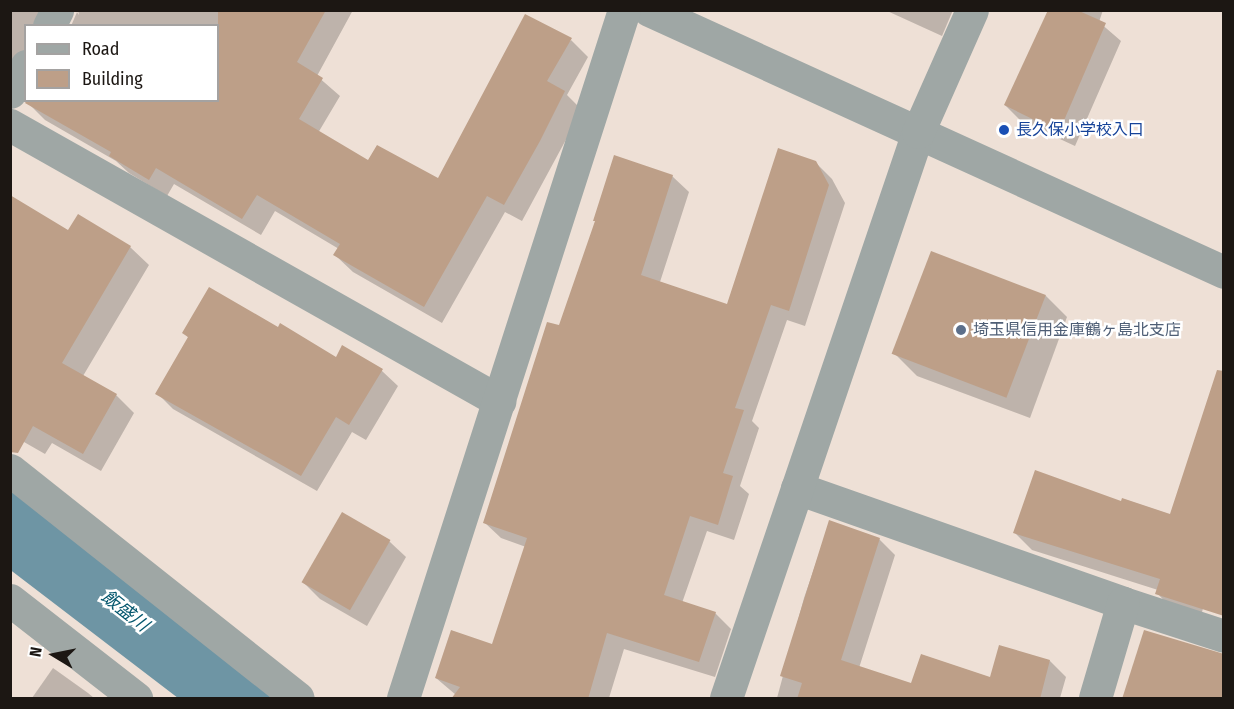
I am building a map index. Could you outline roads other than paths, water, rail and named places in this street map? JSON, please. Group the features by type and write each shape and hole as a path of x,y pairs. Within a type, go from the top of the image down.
{"street":[{"path":"50,24 57,10"},
{"path":"404,699 624,10"},
{"path":"649,10 1224,272"},
{"path":"726,699 918,132 972,10"},
{"path":"10,92 24,69"},
{"path":"10,125 499,401"},
{"path":"10,470 298,699"},
{"path":"797,488 1123,603 1224,636"},
{"path":"10,600 136,699"},
{"path":"1095,699 1123,603"}],"waterway":[{"name":"飯盛川","path":"10,523 239,698"}],"place":[{"name":"長久保小学校入口","path":"1004,130"},
{"name":"埼玉県信用金庫鶴ヶ島北支店","path":"961,330"}]}
